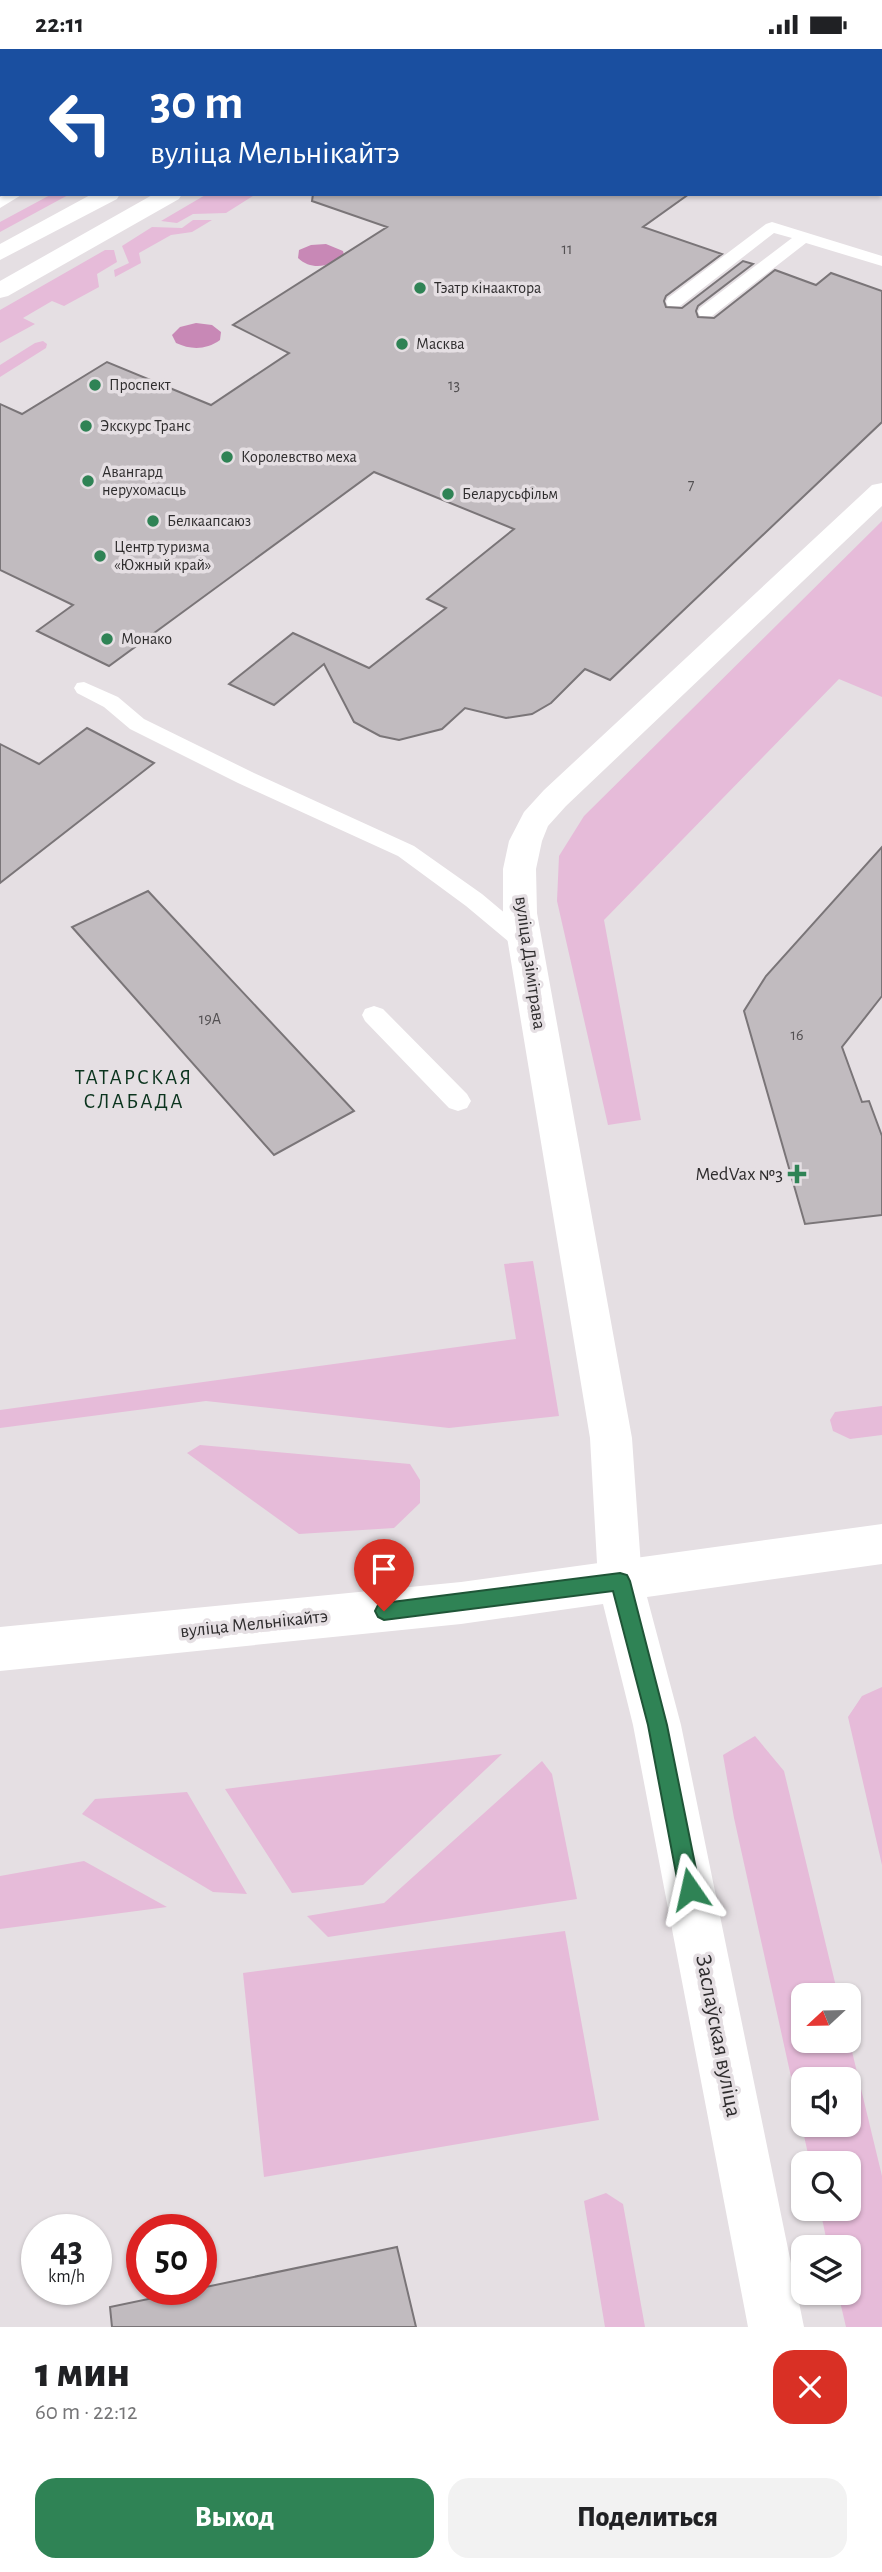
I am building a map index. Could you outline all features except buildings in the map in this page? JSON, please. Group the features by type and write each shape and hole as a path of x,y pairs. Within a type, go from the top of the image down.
{"main road":[{"path":"0,253 104,196"},
{"path":"0,291 167,196"},
{"name":"вуліца Дзімітрава","path":"620,1581 611,1438 574,1213 523,941 518,896 520,860 532,825 555,798 882,491"},
{"name":"вуліца Мельнікайтэ","path":"0,1649 384,1611 882,1544"},
{"name":"Заслаўская вуліца","path":"620,1581 657,1725 776,2327"}],"lane":[{"path":"674,302 772,227 882,261"},
{"path":"706,312 804,237"},
{"path":"84,688 111,702 136,724 406,851 523,941"},
{"path":"374,1015 458,1101"}],"shaded area":[{"path":"48,196 66,196 0,232 0,222"},
{"path":"204,196 253,196 226,213 193,214 177,223 161,221"},
{"path":"193,220 212,220 192,232 171,235 139,253 141,263 115,277 114,270 129,263 122,246 152,227 182,228"},
{"path":"326,244 343,251 344,255 321,266 309,265 298,258 299,250 311,245"},
{"path":"105,250 114,250 117,262 97,274 99,287 64,306 52,301 23,318 35,324 0,343 0,310"},
{"path":"196,323 212,325 221,332 220,340 198,348 176,343 172,335 180,327"},
{"path":"43,341 47,344 46,348 0,377 0,365 35,343"},
{"path":"882,521 882,697 839,679 604,920 641,1120 608,1125 557,901 559,856 584,816"},
{"path":"533,1261 559,1416 449,1428 206,1401 0,1428 0,1410 516,1339 504,1264"},
{"path":"882,1406 882,1435 850,1439 833,1431 830,1420 835,1412"},
{"path":"200,1445 410,1464 420,1480 420,1503 394,1528 299,1534 187,1453"},
{"path":"882,1687 882,1865 848,1717 862,1696"},
{"path":"755,1736 784,1771 835,1983 791,1983 791,2053 852,2053 856,2067 791,2067 791,2077 734,1818 723,1755"},
{"path":"502,1754 363,1885 292,1893 225,1789"},
{"path":"542,1761 552,1774 577,1899 328,1937 307,1916 384,1903"},
{"path":"187,1792 247,1894 213,1892 82,1814 95,1799"},
{"path":"84,1861 167,1907 0,1929 0,1876"},
{"path":"565,1931 599,2120 264,2177 243,1973"},
{"path":"861,2089 882,2176 882,2327 846,2327 841,2305 861,2305 861,2235 825,2235 823,2221 861,2221 861,2151 807,2151 804,2137 861,2137"},
{"path":"606,2193 623,2204 645,2327 605,2327 584,2201"}],"place":[{"name":"Тэатр кінаактора","path":"420,288"},
{"name":"Масква","path":"402,344"},
{"name":"Проспект","path":"95,385"},
{"name":"Экскурс Транс","path":"86,426"},
{"name":"Королевство меха","path":"227,457"},
{"name":"Авангард нерухомасць","path":"88,481"},
{"name":"Беларусьфільм","path":"448,494"},
{"name":"Белкаапсаюз","path":"153,521"},
{"name":"Центр туризма «Южный край»","path":"100,556"},
{"name":"Монако","path":"107,639"},
{"name":"MedVax №3","path":"797,1174"}],"district":[{"name":"ТАТАРСКАЯ СЛАБАДА","path":"134,1089"}],"route":[{"path":"384,1611 620,1581 657,1725 690,1889"}]}
